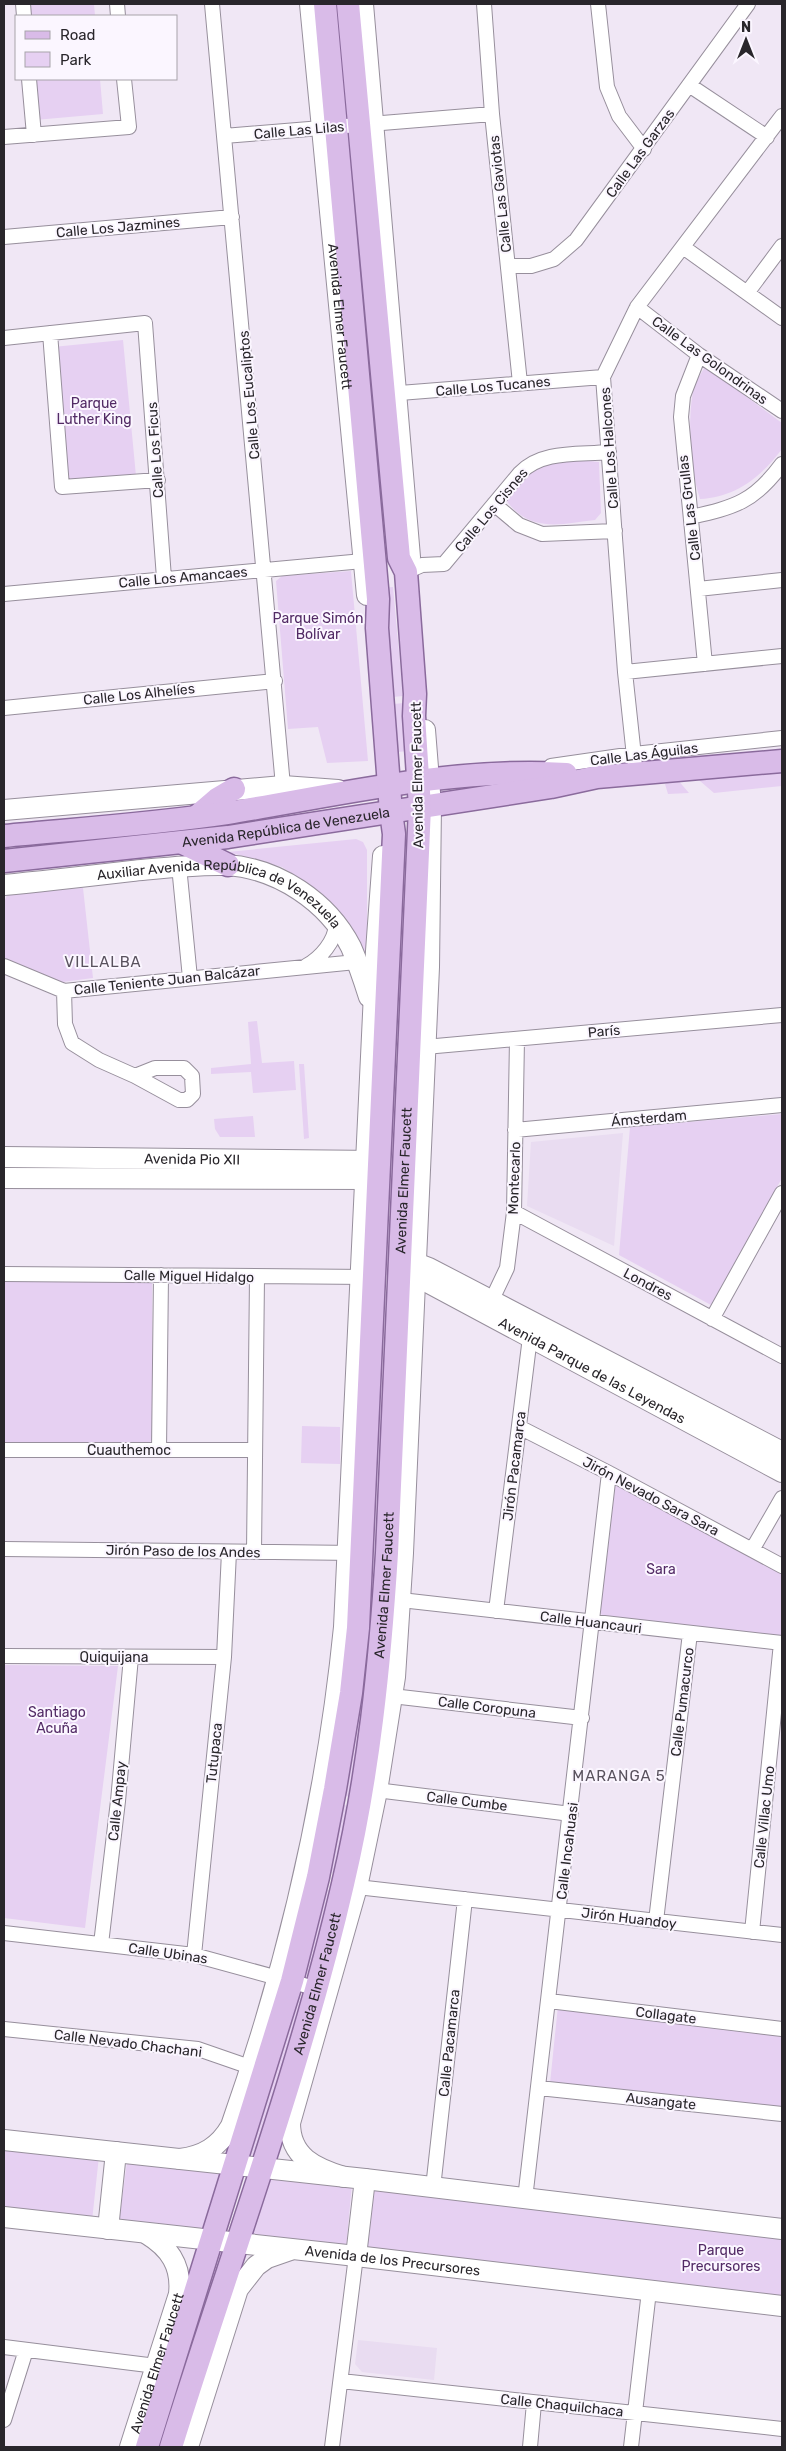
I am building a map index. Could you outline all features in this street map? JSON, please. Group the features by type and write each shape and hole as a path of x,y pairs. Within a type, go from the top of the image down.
{"main road":[{"name":"Avenida Elmer Faucett","path":"310,4 348,126"},
{"name":"Avenida Elmer Faucett","path":"177,2445 261,2168 293,2088 323,1991 350,1885 370,1790 388,1662 408,1270 423,1120 427,999 425,781 414,716 415,694 406,572 399,558 389,393 348,126 325,4"},
{"name":"Avenida Elmer Faucett","path":"348,4 348,126 363,561 368,600 377,628"},
{"name":"Avenida Elmer Faucett","path":"130,2447 163,2366 210,2240 285,1980 318,1877 329,1787 344,1692 355,1553 370,1238 394,834 390,812 377,628 378,599 348,126 363,4"},
{"name":"Avenida República de Venezuela","path":"4,861 228,837 597,777 635,764 782,761"},
{"name":"Avenida República de Venezuela","path":"4,836 227,813 389,785 425,781 506,773 597,777"},
{"path":"390,812 402,804 425,781"},
{"path":"4,810 283,786 348,792"},
{"path":"195,817 217,799 234,789"},
{"name":"Avenida Elmer Faucett","path":"388,1662 401,1600 408,1270 403,1198 411,1017 426,806"},
{"name":"Avenida Elmer Faucett","path":"374,1175 373,1011 384,834 390,812"},
{"path":"227,813 228,837"},
{"path":"183,843 228,865"},
{"name":"Auxiliar Avenida República de Venezuela","path":"4,885 178,866 228,865 255,870 279,878 302,892 326,912 336,925 350,947 373,1011"},
{"path":"411,1017 427,999"},
{"path":"407,1101 423,1120"},
{"name":"Avenida Pio XII","path":"4,1157 374,1175"},
{"path":"374,1175 385,1206 390,1208 396,1207 403,1198"},
{"name":"Avenida Pio XII","path":"4,1178 374,1175"},
{"name":"Avenida Parque de las Leyendas","path":"408,1270 489,1306 782,1452"},
{"name":"Avenida Parque de las Leyendas","path":"531,1328 782,1472"},
{"path":"344,1692 384,1696"},
{"name":"Avenida Elmer Faucett","path":"180,2159 201,2155 218,2144 226,2136 231,2126 250,2067 285,1980 305,1874 329,1787"},
{"path":"318,1877 350,1885"},
{"name":"Avenida Elmer Faucett","path":"293,2088 290,2123 296,2148 300,2156 316,2167 344,2177"},
{"path":"4,2140 365,2179 782,2229"},
{"path":"108,2229 116,2152"},
{"path":"356,2256 365,2179"},
{"name":"Avenida de los Precursores","path":"4,2217 782,2306"},
{"name":"Avenida Elmer Faucett","path":"145,2233 165,2247 173,2257 180,2283 149,2441"},
{"path":"149,2441 177,2445 238,2289 256,2266 267,2258 293,2249"}],"street":[{"name":"Calle Los Eucaliptos","path":"212,4 265,570 283,786"},
{"name":"Calle Las Gaviotas","path":"484,4 492,114 520,383"},
{"path":"598,4 607,87 619,116 644,149"},
{"name":"Calle Las Garzas","path":"508,266 531,266 554,259 576,240 748,4"},
{"path":"29,80 34,135"},
{"path":"4,137 129,127 124,80"},
{"path":"689,85 767,137"},
{"name":"Calle Las Lilas","path":"224,136 492,114"},
{"name":"Calle Los Halcones","path":"635,764 625,672 603,377 638,307 782,116"},
{"name":"Calle Los Jazmines","path":"4,237 232,217"},
{"path":"748,293 782,246"},
{"path":"683,247 782,318"},
{"name":"Calle Las Golondrinas","path":"638,307 699,355 782,411"},
{"name":"Calle Los Ficus","path":"50,333 145,323 164,578"},
{"path":"4,338 50,333 62,487 158,480"},
{"name":"Calle Las Grullas","path":"699,355 683,396 680,417 705,664"},
{"name":"Calle Los Tucanes","path":"389,393 603,377"},
{"name":"Calle Los Cisnes","path":"406,572 422,566 444,564 520,473 533,462 550,456 609,452"},
{"path":"691,517 730,508 753,496 770,480 782,464"},
{"path":"494,504 519,525 542,534 615,531"},
{"name":"Calle Los Amancaes","path":"4,594 363,561"},
{"path":"698,589 782,580"},
{"path":"625,672 782,656"},
{"name":"Calle Los Alhelíes","path":"4,708 275,681"},
{"name":"Calle Las Águilas","path":"506,773 635,764 782,738"},
{"path":"178,866 190,978"},
{"path":"306,966 317,958 329,944 336,925"},
{"name":"Calle Teniente Juan Balcázar","path":"4,966 64,991 356,962"},
{"path":"64,991 65,1024 72,1042 98,1060 135,1076"},
{"name":"París","path":"425,1047 782,1015"},
{"name":"Montecarlo","path":"489,1306 507,1268 514,1212 517,1039"},
{"name":"Ámsterdam","path":"515,1130 782,1105"},
{"path":"712,1319 782,1193"},
{"name":"Londres","path":"514,1212 782,1356"},
{"name":"Calle Miguel Hidalgo","path":"4,1274 368,1277"},
{"path":"159,1450 161,1276"},
{"path":"254,1552 257,1277"},
{"name":"Jirón Pacamarca","path":"496,1611 531,1328"},
{"name":"Jirón Nevado Sara Sara","path":"519,1427 782,1566"},
{"name":"Cuauthemoc","path":"4,1450 254,1450"},
{"name":"Calle Incahuasi","path":"525,2199 540,2088 609,1473"},
{"path":"752,1550 782,1498"},
{"name":"Jirón Paso de los Andes","path":"4,1550 355,1553"},
{"name":"Tutupaca","path":"194,1955 224,1657 229,1552"},
{"name":"Calle Huancauri","path":"401,1600 782,1643"},
{"name":"Calle Pumacurco","path":"656,1921 690,1633"},
{"name":"Calle Villac Umo","path":"752,1932 782,1643"},
{"name":"Quiquijana","path":"4,1656 224,1657"},
{"name":"Calle Ampay","path":"101,1944 131,1657"},
{"name":"Calle Coropuna","path":"384,1696 582,1718"},
{"name":"Calle Cumbe","path":"370,1790 571,1814"},
{"name":"Jirón Huandoy","path":"350,1885 782,1935"},
{"name":"Calle Pacamarca","path":"433,2188 465,1899"},
{"name":"Calle Ubinas","path":"4,1933 194,1955 323,1991"},
{"name":"Collagate","path":"550,2001 782,2029"},
{"name":"Calle Nevado Chachani","path":"4,2028 198,2049 250,2067"},
{"name":"Ausangate","path":"540,2088 782,2114"},
{"path":"332,2447 356,2256"},
{"path":"631,2447 649,2291"},
{"path":"4,2347 163,2366"},
{"path":"4,2420 26,2350"},
{"name":"Calle Chaquilchaca","path":"341,2381 782,2429"},
{"path":"530,2447 534,2403"}],"shaded area":[{"path":"623,1133 614,1246 527,1206 531,1142"},
{"path":"358,2340 437,2348 434,2380 362,2372 355,2364"}],"green space":[{"path":"27,4 94,4 95,15 28,15"},
{"path":"32,80 100,80 103,114 35,120"},
{"name":"Parque Luther King","path":"123,340 136,476 66,482 53,347"},
{"path":"705,366 782,423 782,449 747,484 725,494 700,499 694,473 690,428 694,387"},
{"path":"579,460 599,462 601,513 595,520 564,524 545,524 527,519 508,503 506,498 521,475 552,461"},
{"name":"Parque Simón Bolívar","path":"351,571 368,761 327,763 318,727 288,729 276,581 282,576"},
{"path":"393,587 403,696 393,697 380,588"},
{"path":"404,703 408,751 398,752 394,704"},
{"path":"782,767 782,786 714,793 693,775"},
{"path":"677,779 689,793 668,794 665,784"},
{"path":"356,839 363,842 367,850 367,973 309,885 282,867 228,852"},
{"path":"399,840 413,840 404,1037 392,1036"},
{"path":"83,888 93,978 55,983 4,960 4,902 8,893"},
{"path":"257,1021 262,1063 294,1061 296,1090 253,1093 251,1072 211,1074 211,1068 251,1064 248,1022"},
{"path":"299,1064 304,1064 309,1138 304,1139"},
{"path":"391,1066 402,1066 397,1200 386,1200"},
{"path":"782,1114 782,1178 711,1305 619,1255 630,1127"},
{"path":"253,1116 255,1137 220,1137 215,1129 214,1119"},
{"path":"384,1216 393,1216 391,1275 383,1275"},
{"path":"4,1280 152,1281 152,1439 149,1444 4,1443"},
{"path":"380,1294 392,1294 372,1684 360,1683"},
{"path":"302,1426 340,1427 340,1464 301,1463"},
{"name":"Sara","path":"616,1481 782,1571 782,1638 605,1618 600,1613"},
{"name":"Santiago Acuña","path":"4,1665 118,1666 85,1928 4,1918"},
{"path":"355,1705 366,1708 353,1798 342,1795"},
{"path":"340,1804 352,1807 338,1874 325,1871"},
{"path":"325,1889 338,1892 314,1975 300,1972"},
{"path":"296,1996 306,1999 255,2156 246,2154"},
{"path":"558,2006 782,2034 782,2109 550,2083"},
{"path":"4,2146 99,2156 92,2221 4,2211"},
{"path":"127,2162 222,2170 205,2234 119,2222"},
{"path":"264,2175 352,2184 346,2249 247,2236"},
{"name":"Parque Precursores","path":"374,2186 782,2233 782,2298 367,2250"},
{"path":"216,2251 226,2252 171,2427 163,2425"}],"district":[{"name":"VILLALBA","path":"103,962"},
{"name":"MARANGA 5","path":"619,1776"}]}
